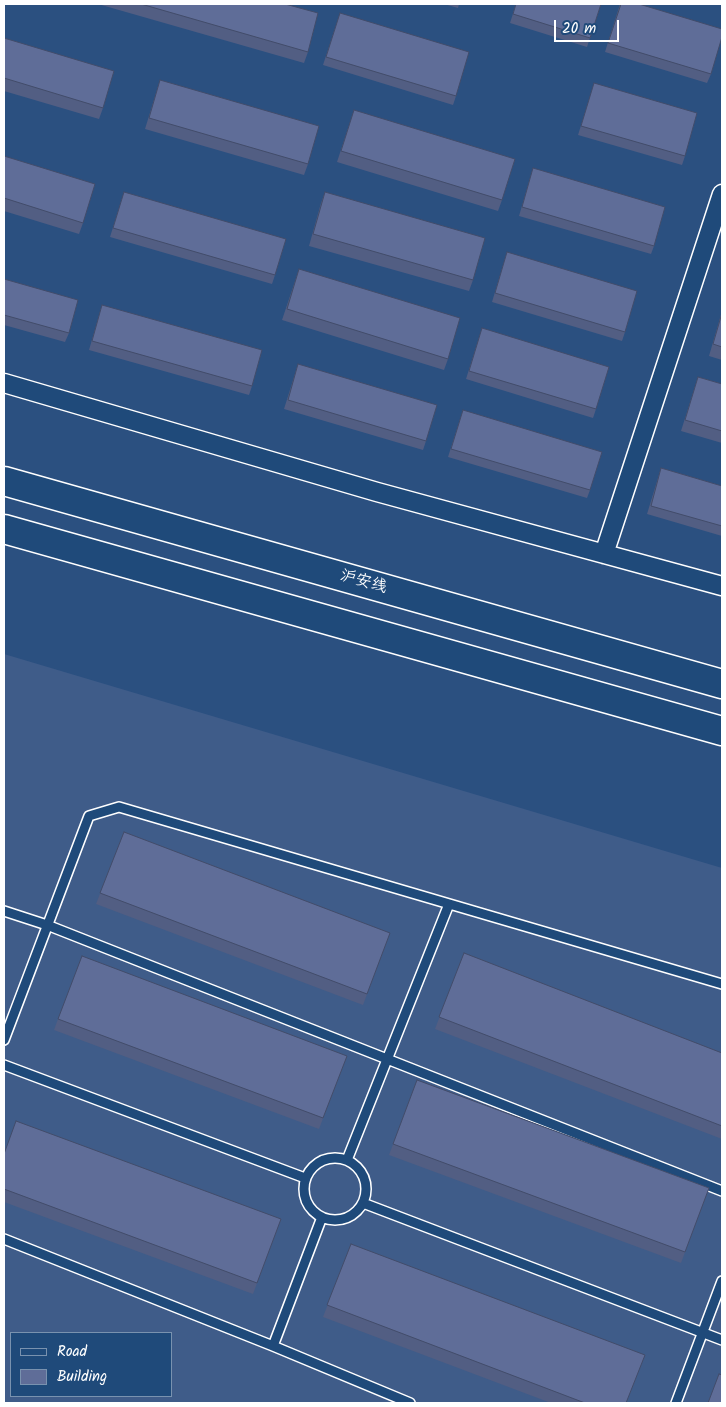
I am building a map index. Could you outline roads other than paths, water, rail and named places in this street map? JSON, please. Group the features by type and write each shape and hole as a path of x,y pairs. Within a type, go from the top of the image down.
{"highway":[{"name":"沪安线","path":"4,481 722,684"},
{"path":"4,529 722,731"}],"street":[{"path":"604,554 722,194"},
{"path":"4,383 377,492 722,586"}],"lane":[{"path":"4,1040 89,816 119,807 722,984"},
{"path":"347,1160 449,904"},
{"path":"4,911 47,925 722,1191"},
{"path":"4,1065 305,1178"},
{"path":"335,1158 347,1160 358,1168 364,1179 366,1191 363,1203 355,1212 345,1218 333,1220 322,1218 312,1210 306,1201 303,1190 305,1178 312,1168 322,1160 335,1158"},
{"path":"363,1203 722,1340"},
{"path":"273,1346 322,1218"},
{"path":"4,1238 410,1403"},
{"path":"676,1403 722,1281"}]}
